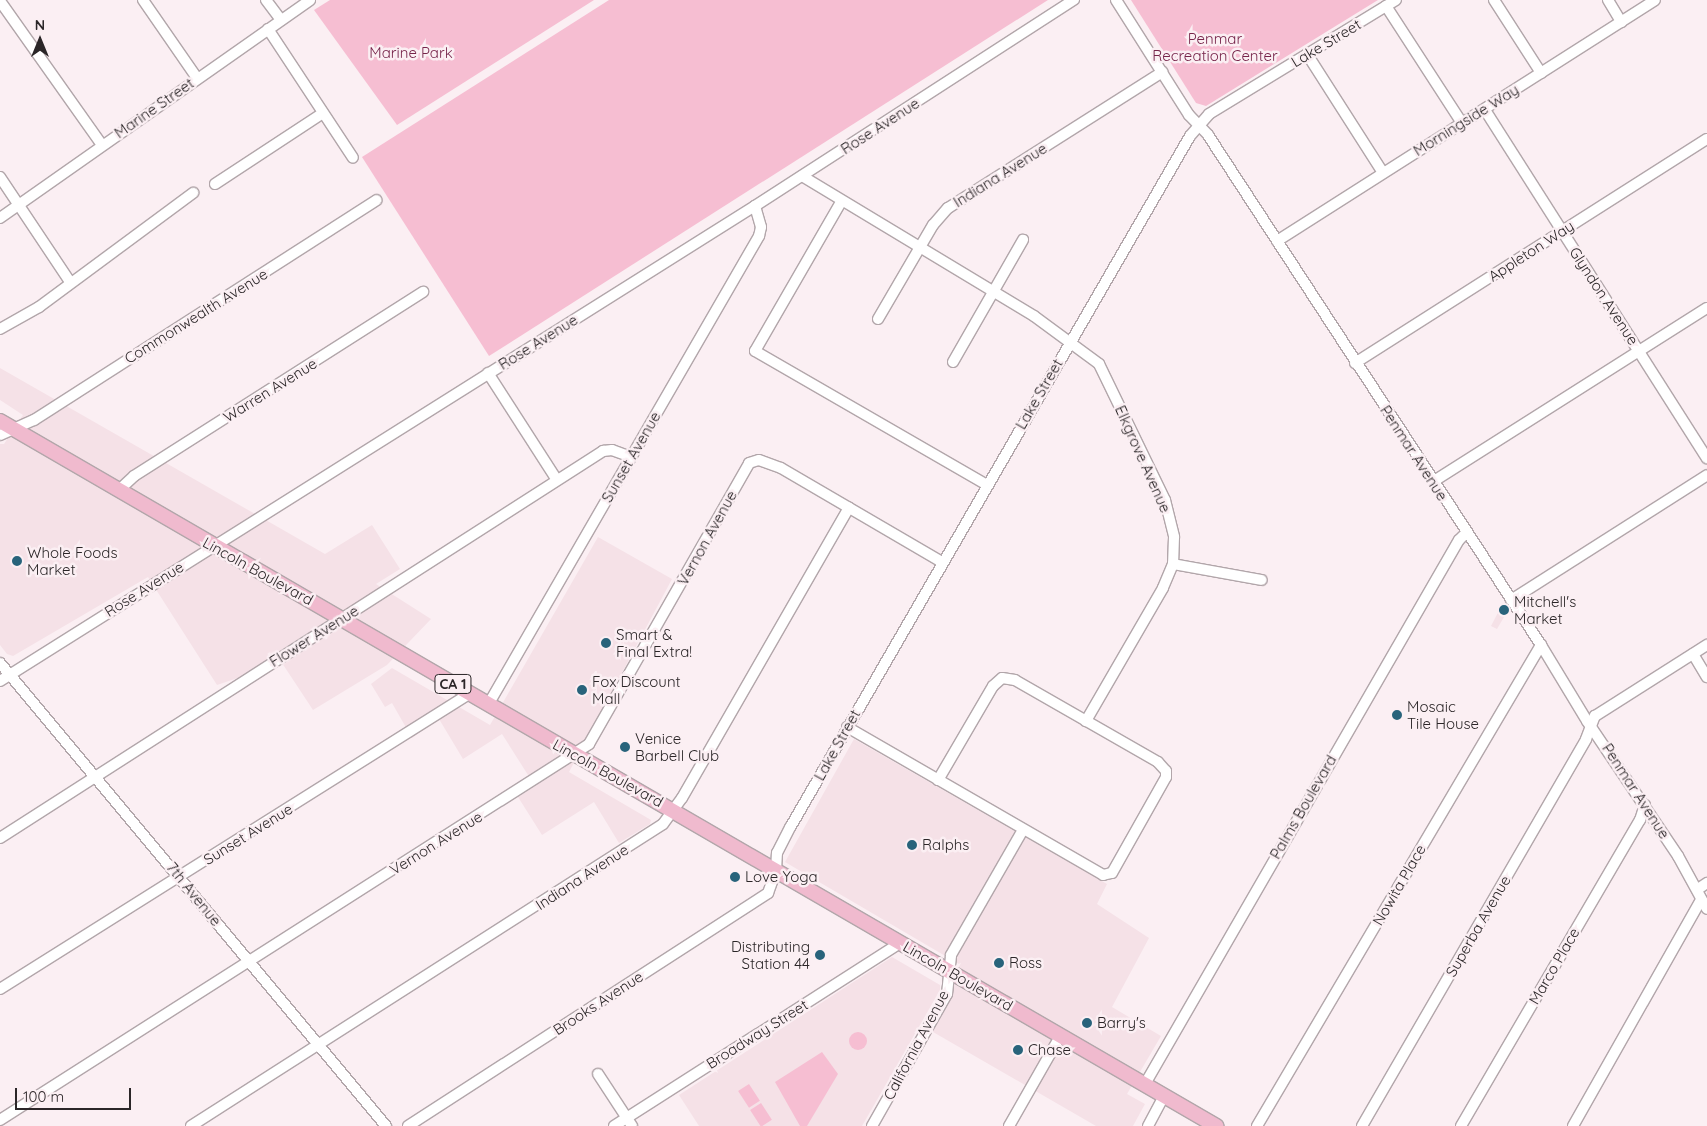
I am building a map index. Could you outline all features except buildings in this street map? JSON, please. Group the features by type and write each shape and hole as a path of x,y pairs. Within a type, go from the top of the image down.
{"highway":[{"name":"Lincoln Boulevard","path":"0,421 1216,1126"}],"street":[{"path":"0,0 102,145"},
{"path":"143,0 197,78"},
{"path":"266,0 281,20"},
{"name":"Marine Street","path":"0,218 310,0"},
{"name":"Rose Avenue","path":"0,681 755,206 1074,0"},
{"name":"Penmar Avenue","path":"1116,0 1198,125 1208,135 1466,533 1541,645 1698,889 1704,904"},
{"name":"Lake Street","path":"776,870 777,852 847,727 1069,343 1198,125 1209,114 1396,0"},
{"path":"1494,0 1541,73"},
{"path":"1608,0 1621,22"},
{"name":"Morningside Way","path":"1277,240 1485,110 1655,0"},
{"path":"1386,6 1462,123"},
{"path":"268,29 353,158"},
{"path":"1307,54 1383,173"},
{"name":"Indiana Avenue","path":"878,319 919,247 948,208 1162,72"},
{"name":"Glyndon Avenue","path":"1485,110 1707,458"},
{"path":"215,184 323,113"},
{"name":"Appleton Way","path":"1356,363 1707,139"},
{"name":"Elkgrove Avenue","path":"802,176 842,202 1034,316 1099,364 1161,492 1174,537 1173,564 1163,588 1086,721"},
{"path":"0,177 70,282"},
{"path":"0,329 27,315 193,193"},
{"name":"Commonwealth Avenue","path":"0,435 34,420 377,200"},
{"path":"842,202 756,351 987,485"},
{"name":"Sunset Avenue","path":"488,705 759,236 761,227 755,206"},
{"path":"953,362 1023,240"},
{"name":"Warren Avenue","path":"118,490 134,476 423,292"},
{"path":"1434,481 1707,308"},
{"path":"488,373 557,480"},
{"name":"Flower Avenue","path":"0,838 94,775 603,451 612,450 632,457"},
{"name":"Vernon Avenue","path":"0,1120 576,755 589,744 749,463 760,460 780,468 849,508"},
{"path":"1511,600 1707,475"},
{"path":"849,508 942,562"},
{"name":"Indiana Avenue","path":"191,1126 663,824 675,811 849,508"},
{"name":"Palms Boulevard","path":"1145,1084 1459,540 1466,533"},
{"path":"1173,564 1262,580"},
{"name":"Nowita Place","path":"1257,1126 1541,645"},
{"name":"Superba Avenue","path":"1362,1126 1595,716 1707,645"},
{"path":"1693,654 1707,677"},
{"name":"7th Avenue","path":"0,663 386,1126"},
{"path":"847,727 1023,830 1109,876 1164,784 1166,771 1158,762 1015,680 1002,678 989,694 938,780"},
{"name":"Sunset Avenue","path":"0,990 469,694"},
{"name":"Marco Place","path":"1461,1126 1640,820 1645,805"},
{"name":"California Avenue","path":"872,1126 947,994 952,954 1023,830"},
{"name":"Brooks Avenue","path":"408,1126 768,893 776,870"},
{"path":"1698,889 1707,883"},
{"path":"1573,1126 1704,904"},
{"name":"Broadway Street","path":"614,1126 629,1122 900,943"},
{"path":"1009,1126 1061,1035"},
{"path":"598,1074 629,1122"},
{"path":"1148,1126 1164,1096"}],"shaded area":[{"path":"0,368 325,554 372,525 400,569 376,584 431,619 387,665 313,710 282,663 217,685 148,577 13,656 7,654 0,645 0,444 4,444 23,415 0,400"},
{"path":"598,537 672,579 569,772 651,820 650,824 619,843 594,802 542,835 518,797 535,786 502,734 463,759 439,719 412,738 392,703 385,707 371,684 392,668 490,725"},
{"path":"1503,603 1507,612 1497,629 1491,626"},
{"path":"854,739 1107,884 1097,904 1149,938 1112,1007 1161,1036 1127,1094 1145,1104 1133,1126 1096,1126 933,1032 959,964 785,862"},
{"path":"892,957 940,985 940,990 862,1126 699,1126 679,1095"}],"green space":[{"name":"Marine Park","path":"330,0 594,0 397,125 314,10"},
{"path":"609,0 1048,0 489,356 362,157"},
{"name":"Penmar Recreation Center","path":"1131,0 1378,0 1206,106 1196,103"},
{"path":"858,1032 864,1035 867,1041 864,1047 858,1050 852,1047 849,1041 852,1035"},
{"path":"822,1052 838,1074 807,1126 800,1126 775,1082"},
{"path":"749,1084 760,1101 749,1108 738,1091"},
{"path":"761,1103 772,1120 760,1126 750,1110"}],"place":[{"name":"Whole Foods Market","path":"17,561"},
{"name":"Mitchell's Market","path":"1504,610"},
{"name":"Smart & Final Extra!","path":"606,643"},
{"name":"Fox Discount Mall","path":"582,690"},
{"name":"Mosaic Tile House","path":"1397,715"},
{"name":"Venice Barbell Club","path":"625,747"},
{"name":"Ralphs","path":"912,845"},
{"name":"Love Yoga","path":"735,877"},
{"name":"Distributing Station 44","path":"820,955"},
{"name":"Ross","path":"999,963"},
{"name":"Barry's","path":"1087,1023"},
{"name":"Chase","path":"1018,1050"}]}
